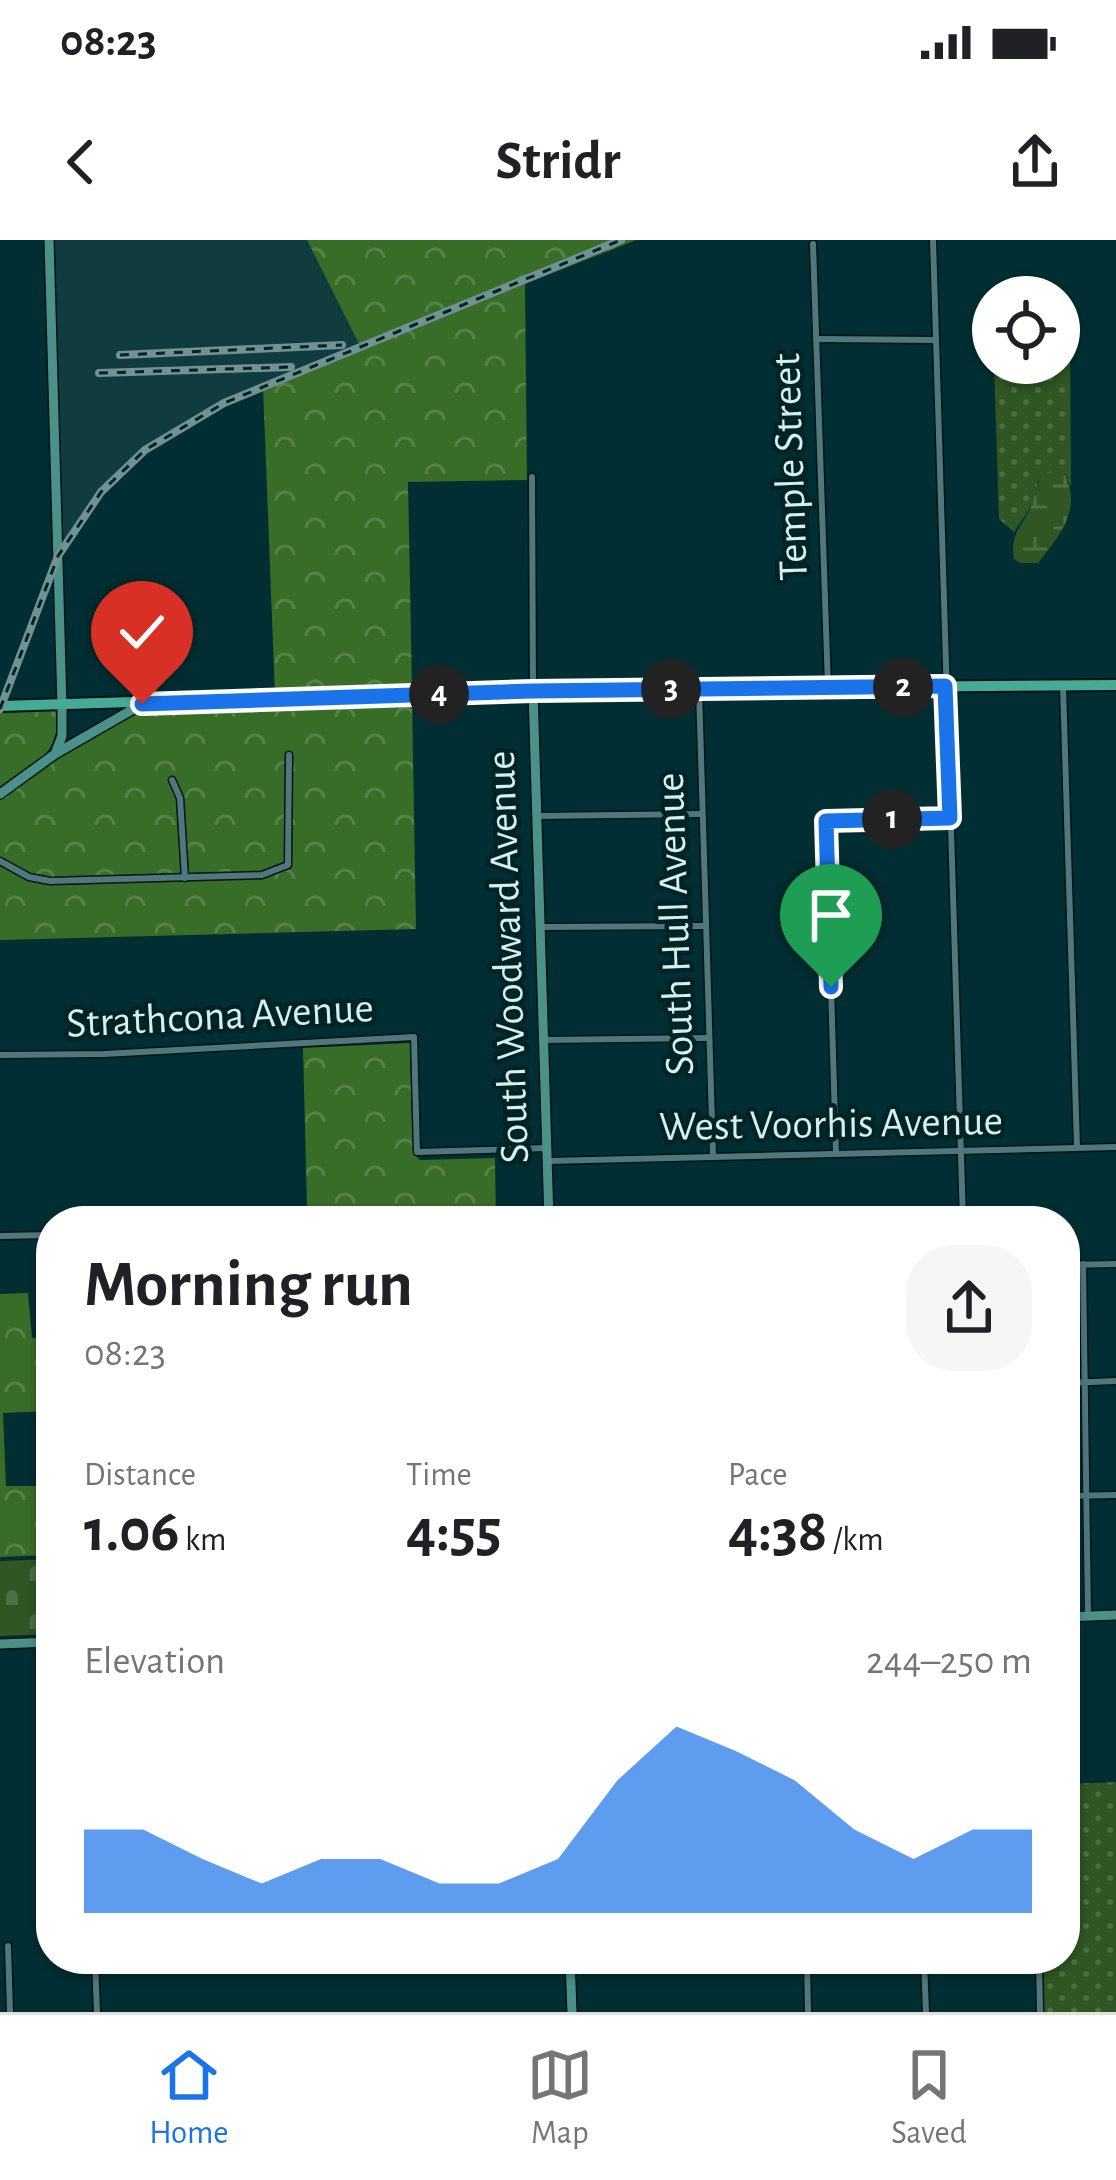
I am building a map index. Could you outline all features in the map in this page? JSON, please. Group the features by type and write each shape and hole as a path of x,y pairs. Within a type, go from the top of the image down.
{"main road":[{"path":"0,706 533,691 1116,685"}],"street":[{"path":"50,240 62,706 62,736 55,754"},
{"path":"933,240 962,1206"},
{"name":"Temple Street","path":"813,244 828,687"},
{"path":"816,339 935,340"},
{"path":"532,477 533,691"},
{"path":"1063,686 1077,1148"},
{"name":"South Hull Avenue","path":"699,689 713,1156"},
{"name":"South Woodward Avenue","path":"533,691 549,1206"},
{"path":"0,794 55,754 142,704"},
{"path":"0,860 28,877 50,881 262,875 289,865 289,755"},
{"path":"172,780 179,798 185,878"},
{"path":"537,816 700,814"},
{"path":"836,1154 826,821 950,818"},
{"path":"540,927 704,926"},
{"name":"Strathcona Avenue","path":"0,1055 414,1037 417,1152 547,1148"},
{"path":"544,1040 708,1038"},
{"name":"West Voorhis Avenue","path":"548,1162 1116,1147"},
{"path":"0,1236 36,1235"},
{"path":"1080,1264 1116,1264"},
{"path":"1083,1264 1088,1616"},
{"path":"1080,1382 1116,1382"},
{"path":"1080,1496 1116,1495"},
{"path":"1080,1616 1116,1615"},
{"path":"0,1644 36,1643"},
{"path":"8,1946 5,1997 10,2012"},
{"path":"96,1974 97,2012"},
{"path":"571,1974 572,2012"},
{"path":"807,1974 808,2012"},
{"path":"925,1974 926,2012"},
{"path":"1039,1974 1040,2012"}],"shaded area":[{"path":"54,240 307,240 361,348 190,420 121,467 83,513 62,554"}],"green space":[{"path":"307,240 636,240 525,284 527,480 408,482 412,690 275,695 263,387 361,348"},
{"path":"995,384 1070,384 1071,487 1065,474 1038,481 1033,504 1014,532 999,519"},
{"path":"1054,472 1065,475 1070,487 1066,522 1038,563 1020,563 1014,559 1016,535 1041,479"},
{"path":"412,699 416,929 0,940 0,799 58,757 143,708"},
{"path":"0,711 58,711 49,749 0,788"},
{"path":"410,1043 413,1153 420,1160 495,1158 496,1206 307,1206 303,1048"},
{"path":"28,1293 32,1338 36,1338 36,1412 3,1413 6,1486 36,1486 36,1556 0,1557 0,1294"},
{"path":"36,1560 36,1635 0,1636 0,1561"},
{"path":"1116,1782 1116,2012 1044,2012 1043,1974 1080,1974 1080,1783"}],"railway":[{"path":"0,709 58,556 101,492 145,450 224,403 621,240"},
{"path":"120,355 342,345"},
{"path":"99,373 291,367"}],"route":[{"path":"142,704 533,691 945,686 950,818 826,821 831,987"}]}
